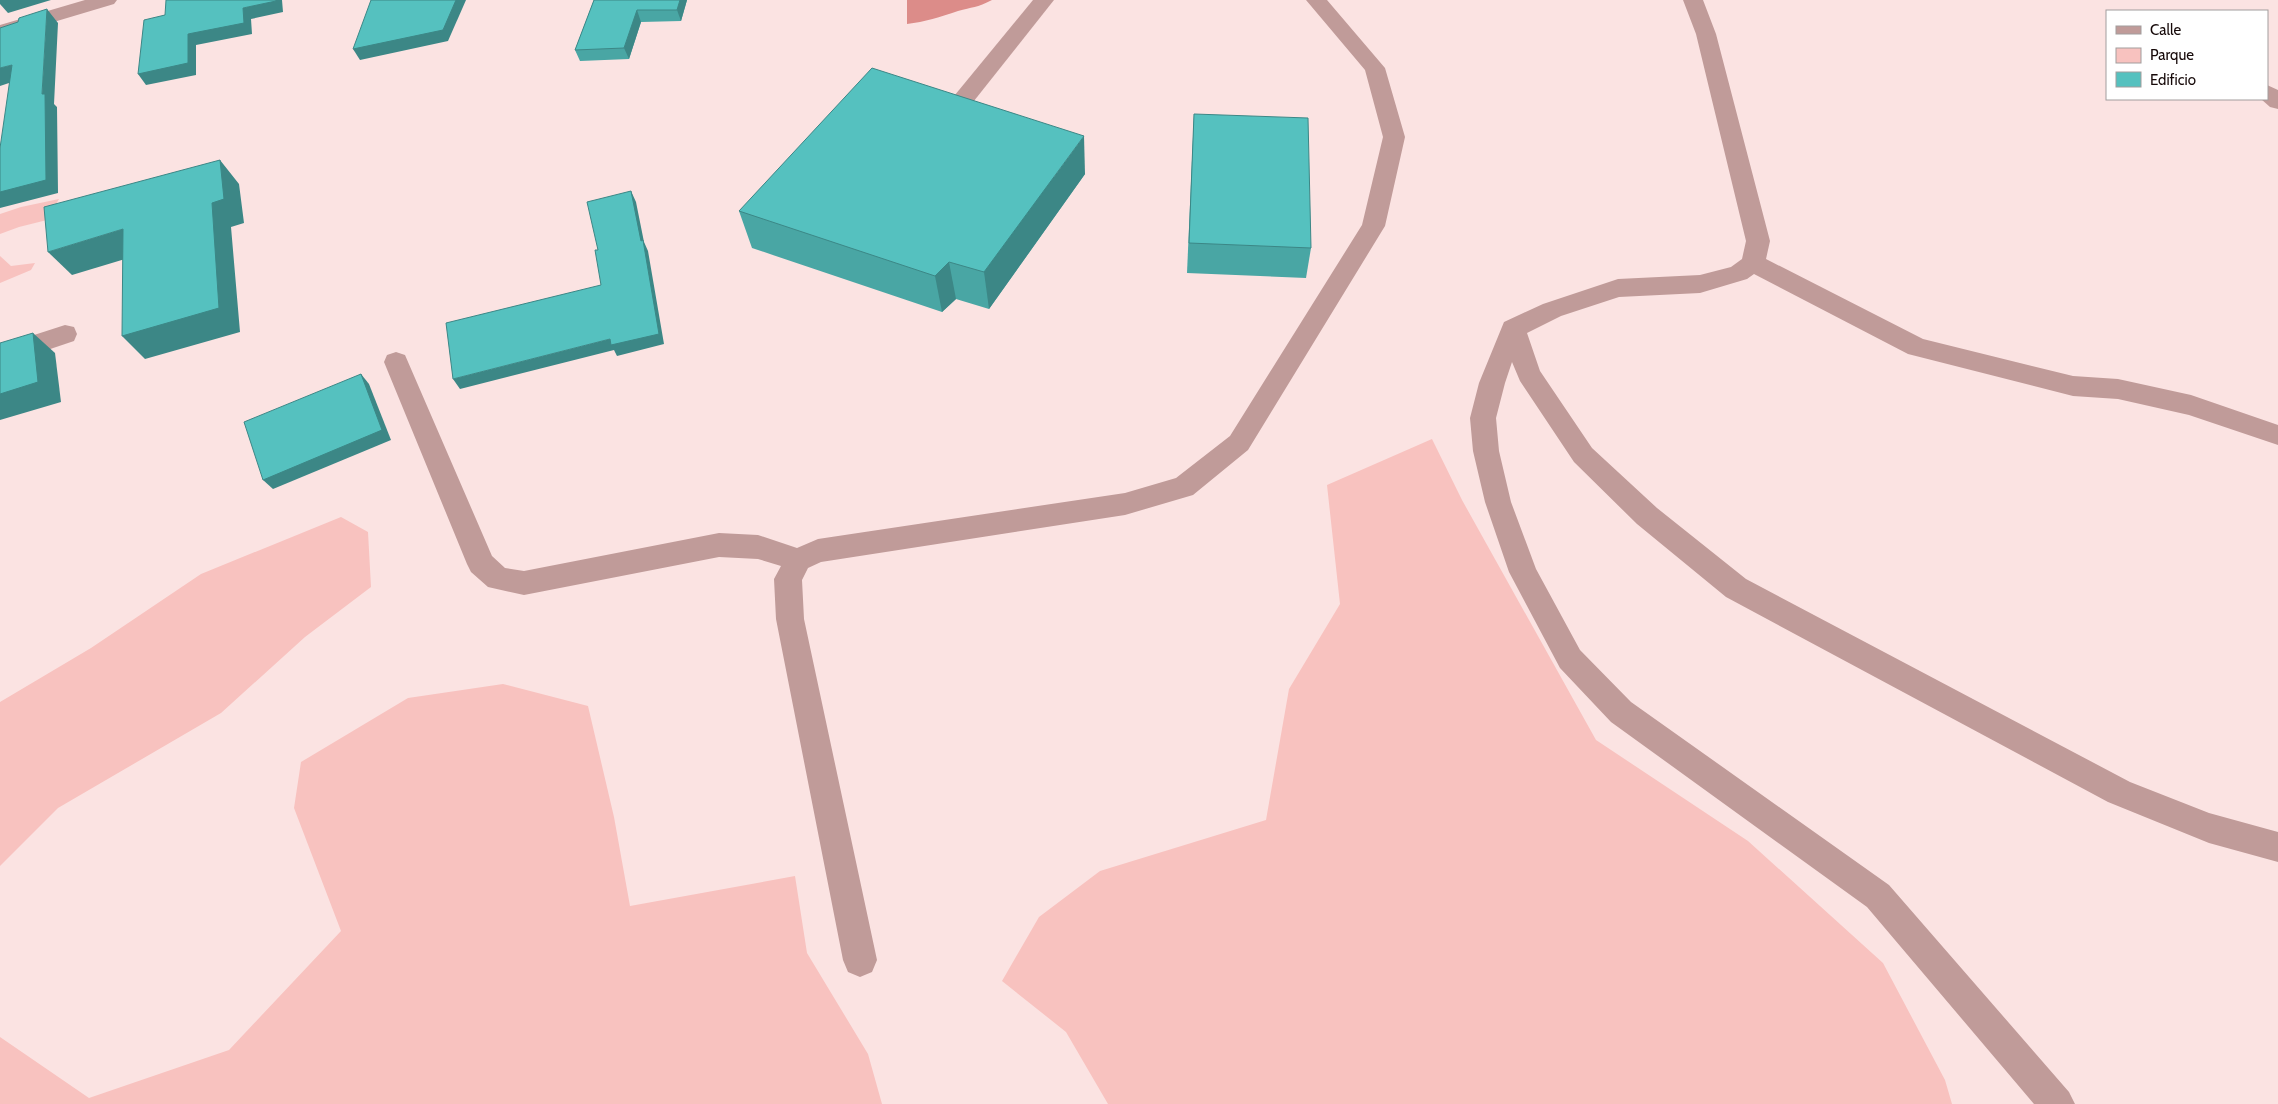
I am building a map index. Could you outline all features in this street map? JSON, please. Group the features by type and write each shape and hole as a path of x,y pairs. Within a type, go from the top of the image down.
{"street":[{"path":"0,32 107,0"},
{"path":"958,106 1044,0"},
{"path":"860,960 790,619 788,578 798,560 818,551 1125,504 1184,487 1239,443 1373,226 1394,137 1376,68 1316,0"},
{"path":"1693,0 1706,34 1758,241 1753,263 1739,273 1700,284 1618,288 1552,310 1513,329 1492,383 1483,418 1486,451 1498,502 1523,572 1570,659 1621,712 1878,896 2057,1104"},
{"path":"2268,93 2278,102"},
{"path":"1753,263 1917,347 2073,386 2118,389 2191,404 2278,435"},
{"path":"1513,329 1528,374 1583,456 1647,516 1736,588 2119,792 2209,828 2278,847"},
{"path":"0,356 65,334"},
{"path":"396,362 481,564 498,579 524,583 718,545 758,547 798,560"}],"green space":[{"path":"59,199 47,220 0,234 0,214 21,207"},
{"path":"0,256 11,266 35,263 31,270 0,283"},
{"path":"1432,439 1462,500 1596,740 1748,841 1883,963 1945,1080 1952,1104 1108,1104 1066,1032 1002,981 1039,917 1100,871 1266,820 1289,689 1340,604 1327,485"},
{"path":"341,517 368,532 371,587 305,637 221,713 58,808 0,866 0,702 91,648 201,574"},
{"path":"503,684 588,706 614,817 630,906 795,876 807,953 868,1054 882,1104 0,1104 0,1037 89,1098 229,1050 341,931 294,808 301,762 408,698"}],"shaded area":[{"path":"907,0 992,0 932,19 907,24"}],"building":[{"path":"166,0 276,1 243,8 244,23 188,34 188,63 138,74 144,20 165,15"},
{"path":"371,0 456,0 443,30 353,49"},
{"path":"594,0 680,0 677,10 637,10 624,48 575,50"},
{"path":"47,9 42,94 45,94 46,180 0,192 0,148 12,65 0,68 0,28 18,22 19,18"},
{"path":"872,68 1084,136 984,272 949,262 935,276 739,211"},
{"path":"1194,114 1308,118 1311,248 1189,243"},
{"path":"220,160 224,199 212,203 219,308 122,336 123,229 48,252 44,207"},
{"path":"631,191 641,241 643,240 659,334 611,345 610,339 453,379 446,323 601,285 595,250 598,250 587,202"},
{"path":"33,333 38,382 0,394 0,343"},
{"path":"361,374 382,430 263,480 244,422"}]}
